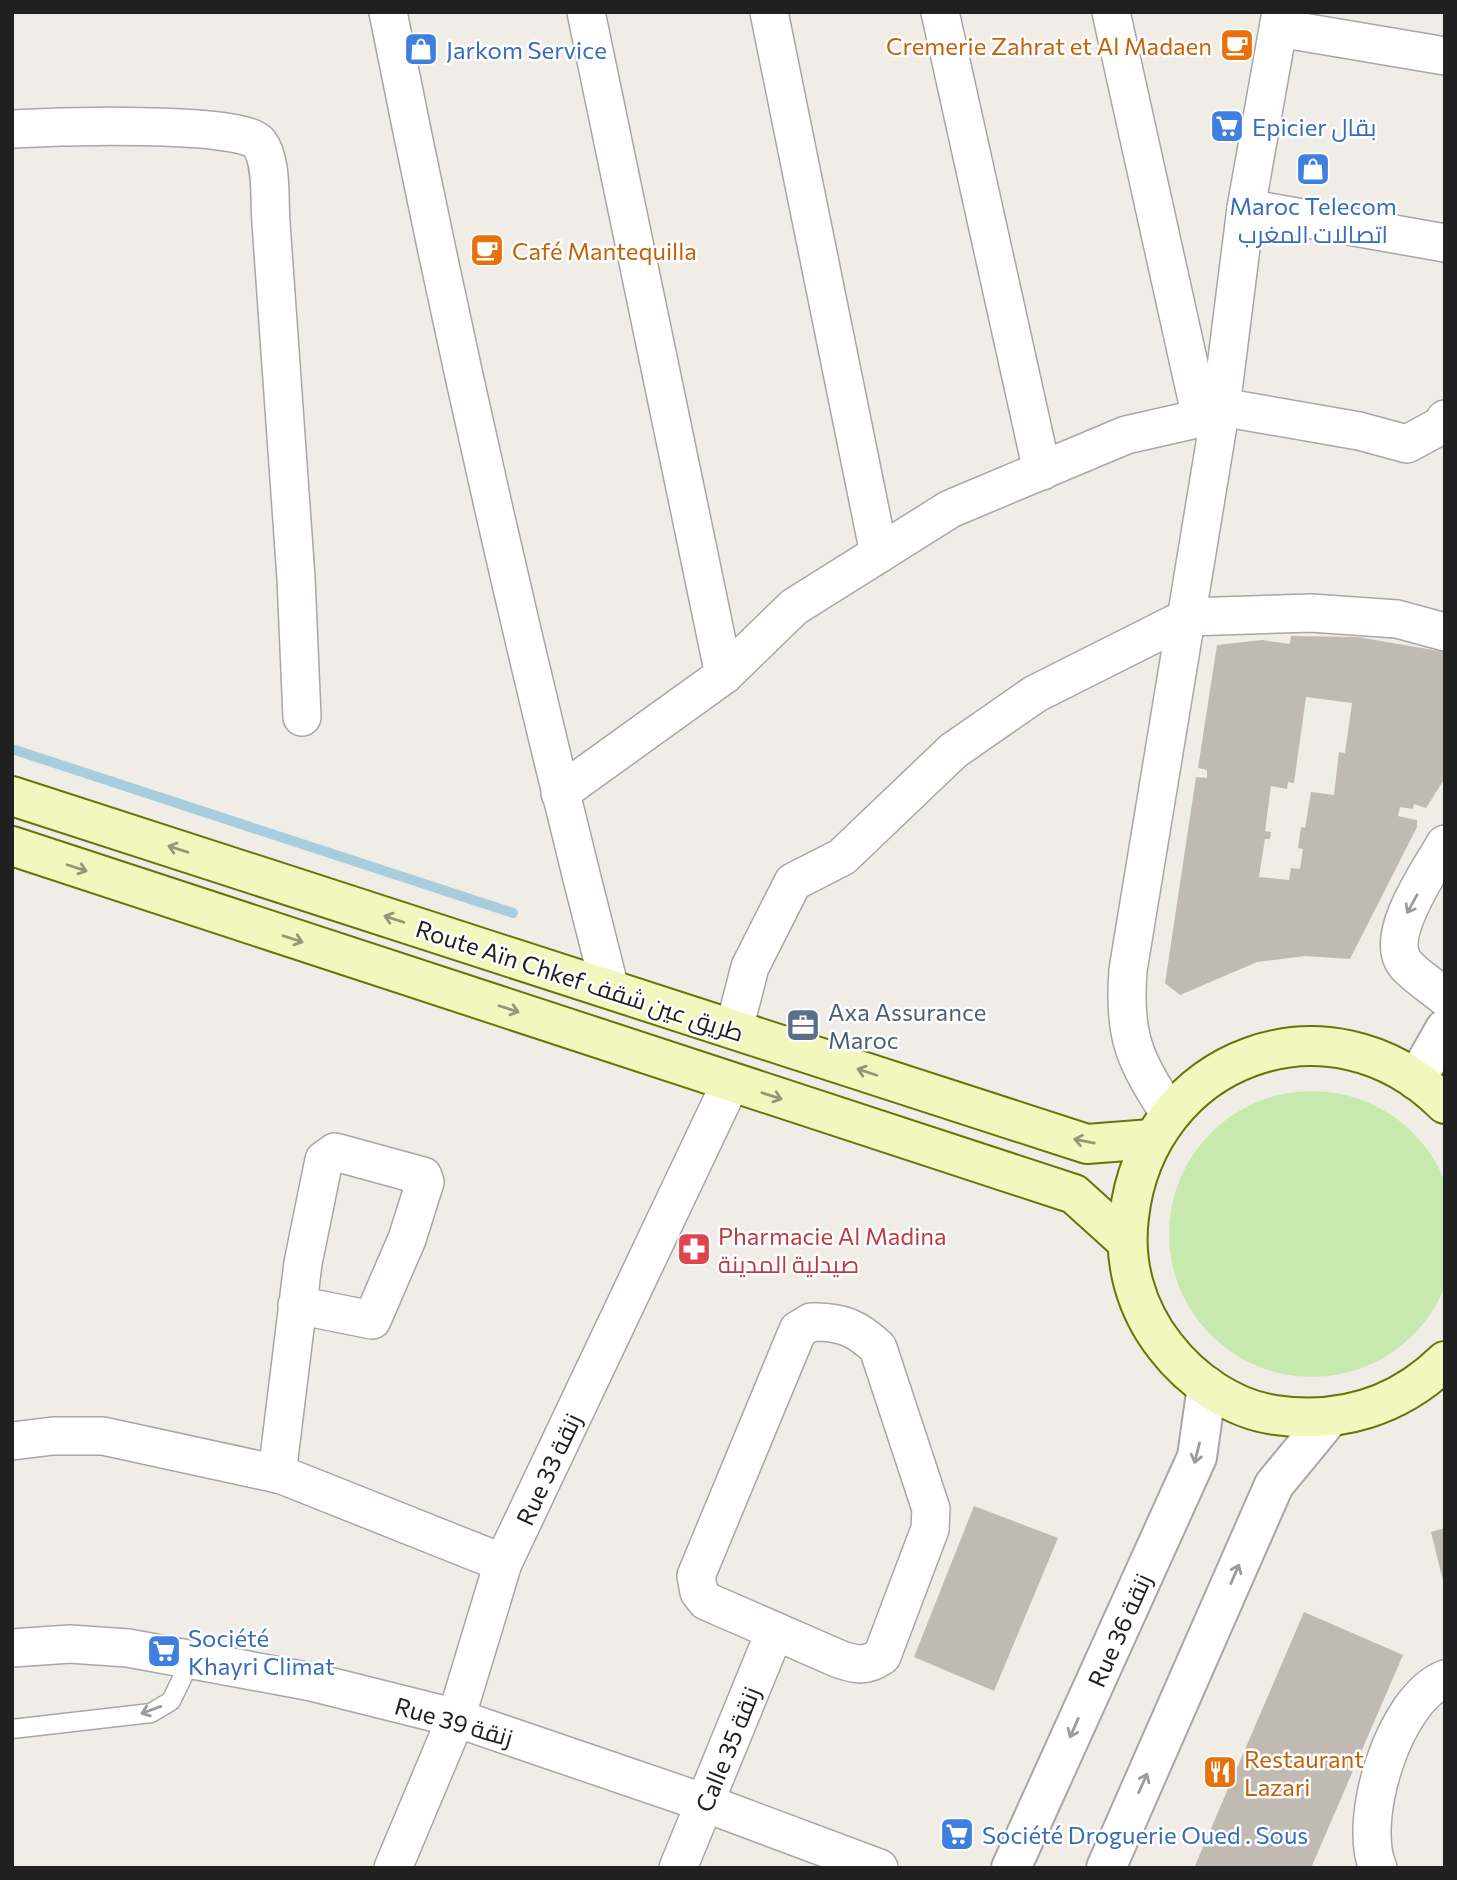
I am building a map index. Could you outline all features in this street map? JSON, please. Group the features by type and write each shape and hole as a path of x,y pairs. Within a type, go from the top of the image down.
{"main road":[{"name":"Route Aïn Chkef طريق عين شقف","path":"12,796 1087,1144 1160,1126"},
{"name":"Route Aïn Chkef طريق عين شقف","path":"12,846 1074,1194 1126,1241"},
{"path":"1445,1104 1416,1080 1388,1063 1357,1052 1317,1047 1279,1049 1244,1059 1196,1087 1160,1126 1132,1190 1126,1241 1132,1278 1148,1320 1173,1357 1207,1386 1226,1398 1269,1414 1329,1418 1383,1404 1418,1384 1445,1361"}],"street":[{"path":"388,12 432,230 560,793 610,989"},
{"path":"586,12 724,675"},
{"path":"769,12 879,554"},
{"path":"940,12 1042,471"},
{"path":"1111,12 1211,413"},
{"path":"1160,1126 1129,1037 1125,1008 1128,970 1188,617 1211,413 1280,20 1445,55"},
{"path":"12,129 61,126 228,131 257,141 261,147 266,164 271,223 296,578 302,717"},
{"path":"1246,208 1445,243"},
{"path":"560,793 724,675 794,607 950,509 1126,435 1211,413 1359,431 1407,444 1442,425 1445,419"},
{"path":"734,1029 750,967 793,882 842,857 953,751 1035,694 1188,617 1323,614 1397,619 1445,632"},
{"path":"1445,844 1405,916 1400,948 1405,964 1445,997"},
{"path":"1416,1080 1445,1029"},
{"name":"Rue 33 زنقة","path":"393,1868 456,1718 503,1563 730,1082"},
{"path":"277,1474 303,1263 324,1160 328,1154 335,1152 423,1177 425,1182 407,1239 372,1320 298,1306"},
{"path":"811,1322 844,1323 864,1334 878,1348 931,1509 930,1529 882,1656 871,1664 856,1665 775,1630 706,1601 699,1592 696,1576 798,1330 811,1322"},
{"name":"Rue 36 زنقة","path":"1011,1868 1197,1457 1207,1386"},
{"path":"1106,1868 1274,1485 1329,1418"},
{"path":"12,1441 53,1436 103,1436 277,1474 503,1563"},
{"name":"Calle 35 زنقة","path":"678,1868 775,1630"},
{"name":"Rue 39 زنقة","path":"12,1648 82,1645 128,1648 312,1682 456,1718 705,1803 879,1868"},
{"path":"1378,1868 1370,1830 1376,1796 1396,1735 1412,1705 1445,1679"}],"lane":[{"path":"12,1728 151,1713 171,1701 191,1660"}],"green space":[{"path":"1312,1091 1340,1094 1367,1102 1403,1123 1423,1143 1449,1192 1455,1234 1452,1262 1444,1289 1423,1325 1403,1345 1354,1371 1312,1377 1284,1374 1257,1366 1221,1345 1201,1325 1175,1276 1169,1234 1172,1206 1180,1179 1201,1143 1221,1123 1270,1097"}],"building":[{"path":"1291,636 1358,637 1445,652 1445,778 1426,808 1414,804 1413,809 1400,807 1398,816 1417,820 1417,827 1350,959 1305,956 1257,962 1180,995 1165,983 1196,777 1207,778 1207,770 1198,768 1217,645 1262,640 1290,644","holes":["1306,697 1352,703 1345,753 1339,752 1334,795 1311,792 1305,828 1301,827 1298,848 1303,849 1300,869 1291,868 1289,880 1259,877 1265,839 1270,839 1271,832 1265,831 1271,786 1287,789 1288,782 1294,783"]},
{"path":"974,1506 1058,1538 994,1691 914,1657"},
{"path":"1445,1528 1445,1585 1444,1585 1431,1532"},
{"path":"1304,1612 1403,1655 1311,1868 1194,1868"}],"waterway":[{"path":"12,749 513,913"}],"place":[{"name":"Cremerie Zahrat et Al Madaen","path":"1237,45"},
{"name":"Jarkom Service","path":"421,49"},
{"name":"Epicier بقال","path":"1227,126"},
{"name":"Maroc Telecom اتصالات المغرب","path":"1313,169"},
{"name":"Café Mantequilla","path":"487,250"},
{"name":"Axa Assurance Maroc","path":"803,1025"},
{"name":"Pharmacie Al Madina صيدلية المدينة","path":"694,1249"},
{"name":"Société Khayri Climat","path":"164,1651"},
{"name":"Restaurant Lazari","path":"1220,1772"},
{"name":"Société Droguerie Oued . Sous","path":"957,1834"}]}
